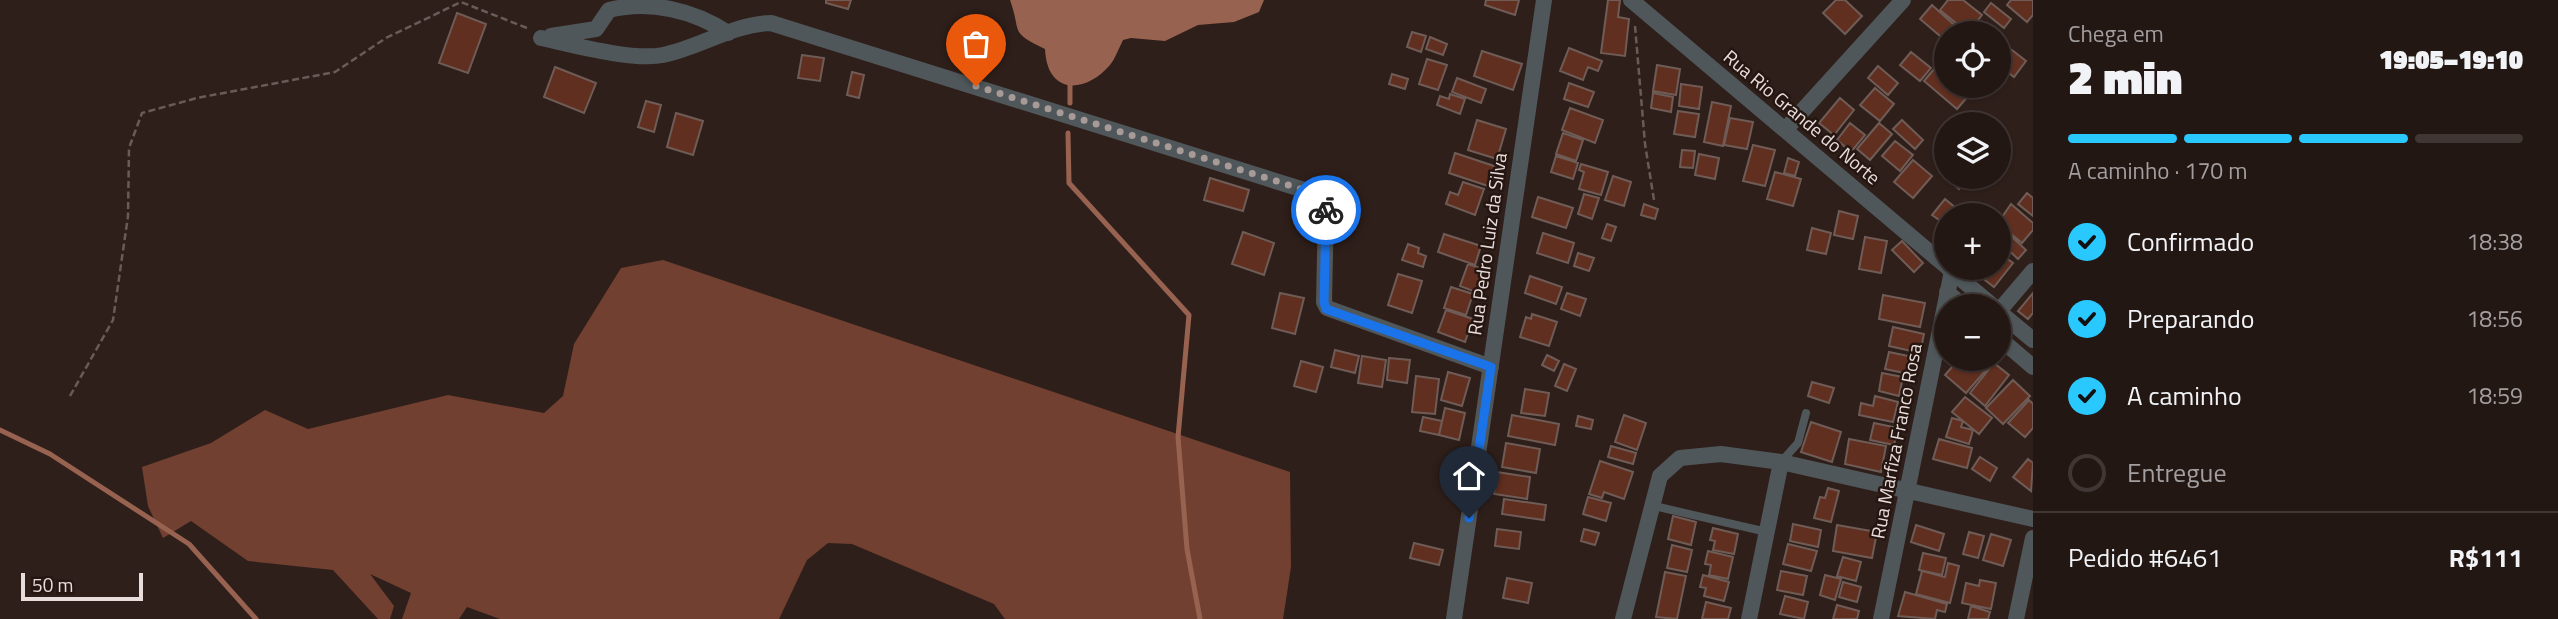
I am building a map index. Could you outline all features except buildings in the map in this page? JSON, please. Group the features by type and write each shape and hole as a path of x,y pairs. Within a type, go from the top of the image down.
{"street":[{"name":"Rua Pedro Luiz da Silva","path":"1454,619 1544,0"},
{"path":"1785,130 1903,0"},
{"name":"Rua Rio Grande do Norte","path":"1635,3 1934,255"},
{"path":"541,38 596,29 609,10 632,5 668,8 709,20 728,33"},
{"path":"541,38 600,51 661,56 747,24 771,23 1317,194 1326,208 1326,309 1491,367"},
{"path":"2011,297 2033,271"},
{"name":"Rua Marfiza Franco Rosa","path":"1881,619 1948,280"},
{"name":"Rua Rio Grande do Norte","path":"1963,280 1979,294"},
{"path":"2011,321 2033,340"},
{"path":"2011,348 2033,367"},
{"path":"1623,619 1650,505 1660,476 1680,458 1721,454 1781,462 2033,519"},
{"path":"1749,619 1781,462"},
{"path":"2016,619 2033,538"}],"lane":[{"path":"1781,462 1798,443 1806,413"},
{"path":"1650,505 1767,532"}],"path":[{"path":"70,396 113,320 128,216 129,148 142,113 197,98 335,72 386,38 461,2 518,22 541,38"},
{"path":"1635,3 1645,144 1654,200"}],"shaded area":[{"path":"1010,0 1264,0 1259,12 1234,22 1198,25 1165,41 1131,38 1123,40 1112,63 1100,75 1079,85 1069,85 1052,75 1045,49 1018,30"},
{"path":"663,260 1290,472 1291,567 1283,619 1005,619 994,604 852,544 828,543 807,560 779,619 500,619 467,607 459,619 402,619 411,593 370,574 394,606 390,619 378,619 333,570 248,561 191,521 163,538 148,506 142,467 211,443 265,410 308,429 448,395 544,413 563,396 574,344 621,268"}],"waterway":[{"path":"1070,78 1070,103"},
{"path":"1068,133 1069,183 1189,315 1178,437 1187,549 1200,619"},
{"path":"0,430 50,454 189,544 256,619"}],"way so far":[{"path":"976,86 1317,194 1323,199 1326,210"}],"route":[{"path":"1326,210 1326,309 1491,367 1469,518"}]}
